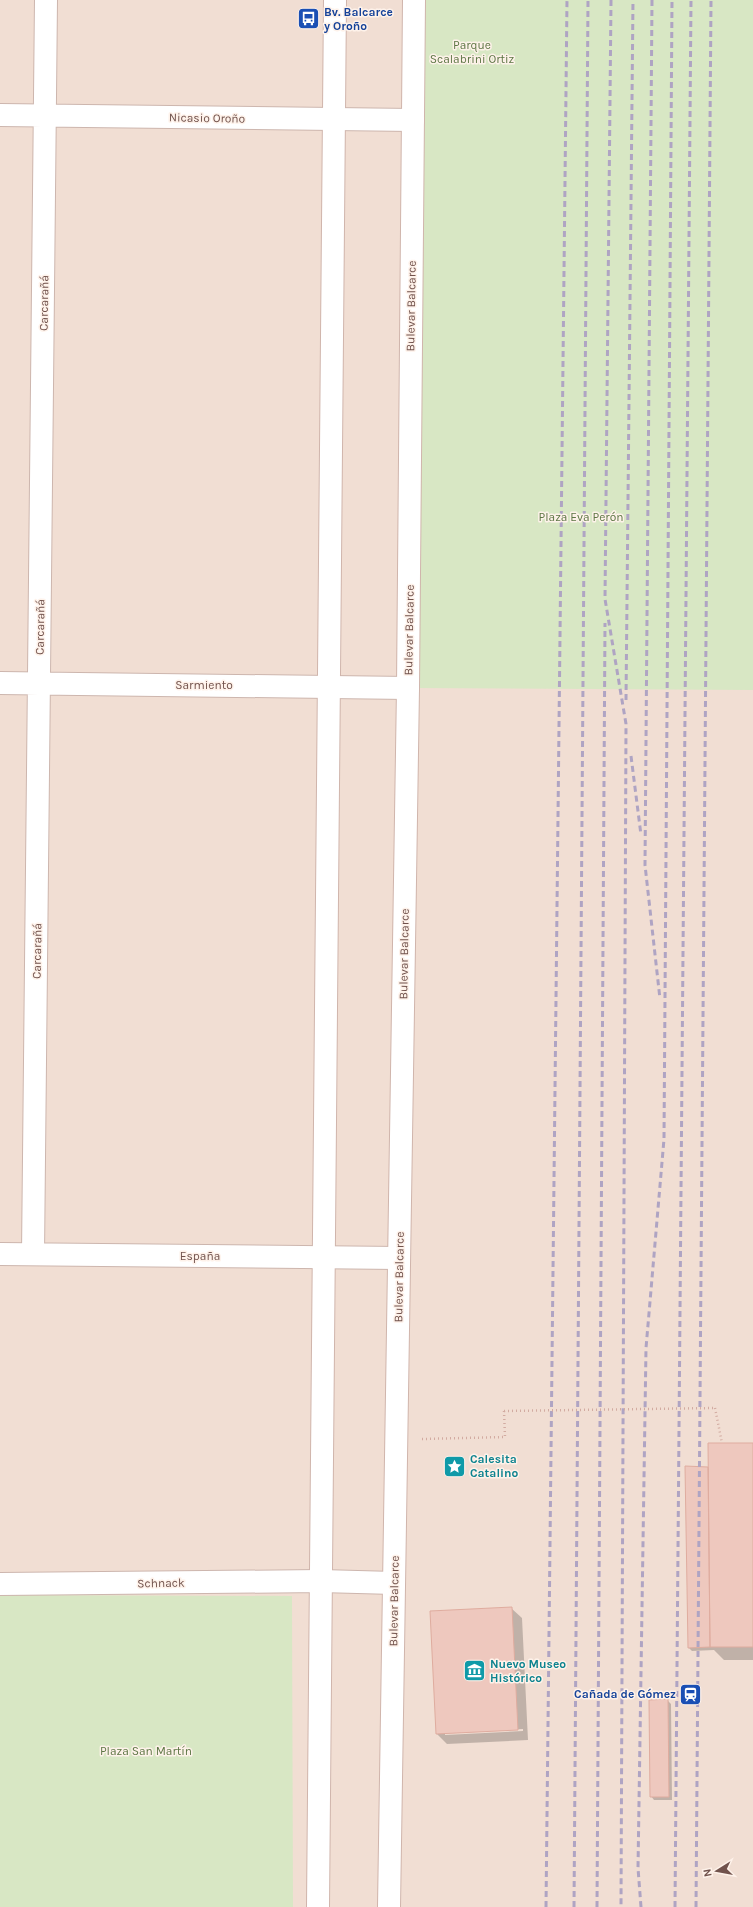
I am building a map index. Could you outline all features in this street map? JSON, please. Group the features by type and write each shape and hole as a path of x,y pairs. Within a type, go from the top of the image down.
{"main road":[{"name":"Carcarañá","path":"33,1254 46,116 46,0"},
{"path":"318,1907 335,0"},
{"name":"Bulevar Balcarce","path":"389,1907 408,688 414,0"},
{"name":"Nicasio Oroño","path":"0,115 413,120"},
{"name":"Sarmiento","path":"0,683 408,688"},
{"name":"España","path":"0,1254 399,1258"},
{"name":"Schnack","path":"0,1584 321,1581 394,1583"}],"path":[{"path":"396,1439 505,1437 504,1411 715,1408 722,1443"}],"shaded area":[{"path":"0,0 753,0 753,1907 0,1907"}],"green space":[{"name":"Plaza Eva Perón","path":"414,0 753,0 753,690 408,688"},
{"name":"Plaza San Martín","path":"0,1595 292,1596 293,1907 0,1907"}],"building":[{"path":"708,1443 753,1443 753,1647 710,1647"},
{"path":"685,1466 708,1467 710,1647 688,1648"},
{"name":"Nuevo Museo Histórico","path":"512,1607 518,1730 436,1734 430,1611"},
{"path":"668,1699 669,1797 650,1797 649,1700"}],"railway":[{"path":"546,1907 567,0"},
{"path":"574,1907 588,0"},
{"path":"611,0 605,599 626,724 621,1907"},
{"path":"626,700 633,0"},
{"path":"652,0 645,865 660,999"},
{"path":"641,1907 638,1868 646,1348 664,1139 672,0"},
{"path":"675,1907 691,0"},
{"path":"696,1907 711,0"},
{"path":"597,1907 605,623"},
{"path":"631,756 641,835"}],"place":[{"name":"Bv. Balcarce y Oroño","path":"308,19"},
{"name":"Calesita Catalino","path":"455,1466"},
{"name":"Nuevo Museo Histórico","path":"474,1671"},
{"name":"Cañada de Gómez","path":"691,1694"}],"park label":[{"name":"Parque Scalabrini Ortiz","path":"472,52"}]}
